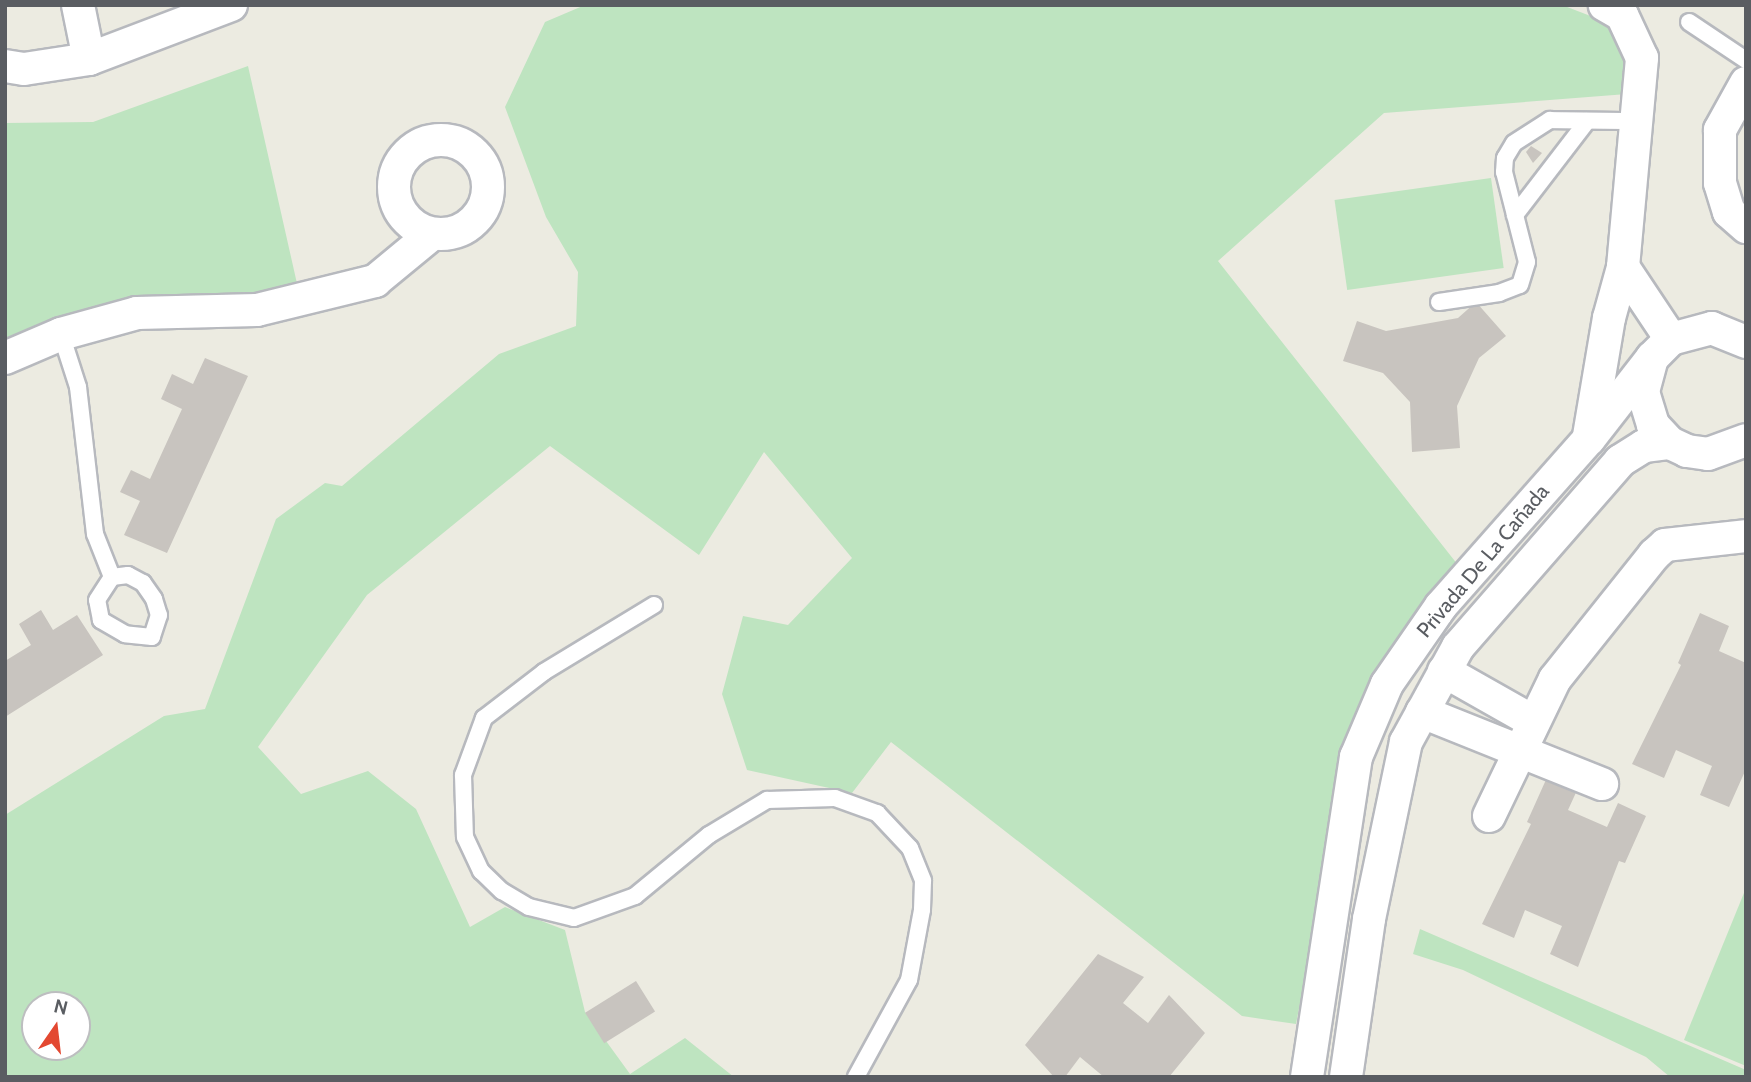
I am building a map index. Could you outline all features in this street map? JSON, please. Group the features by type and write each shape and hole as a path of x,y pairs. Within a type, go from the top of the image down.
{"street":[{"path":"78,5 89,59"},
{"path":"1588,439 1609,318 1623,267 1642,58 1622,15 1605,5"},
{"path":"5,66 24,69 89,59 222,10"},
{"path":"1746,83 1720,130 1720,183 1729,212 1746,227"},
{"path":"5,358 61,334 137,313 257,310 375,281 432,234"},
{"path":"1623,267 1662,348"},
{"path":"1741,332 1712,328 1662,348 1645,374 1646,409 1653,425 1670,443 1708,454 1746,440"},
{"name":"Privada De La Cañada","path":"1307,1077 1356,757 1382,696 1441,606 1588,439 1662,348"},
{"name":"Privada De La Cañada","path":"1346,1077 1369,919 1406,742 1458,647 1620,461 1644,446 1670,443"},
{"path":"1489,816 1555,679 1665,545 1746,536"},
{"path":"1444,671 1534,722"},
{"path":"1422,712 1602,785"}],"lane":[{"path":"1689,23 1746,60"},
{"path":"1439,302 1499,293 1520,285 1527,262 1504,172 1505,158 1514,143 1550,120 1637,121"},
{"path":"1515,215 1587,121"},
{"path":"61,334 78,387 95,534 112,577"},
{"path":"654,605 544,672 484,718 463,775 465,837 481,871 502,891 529,907 574,918 635,896 709,835 766,800 835,798 877,813 909,848 923,881 922,910 909,980 856,1077"}],"green space":[{"path":"585,5 1562,5 1619,27 1627,94 1384,113 1218,261 1458,565 1357,708 1296,1024 1242,1016 891,742 852,793 747,770 722,694 743,616 788,625 852,558 764,452 699,555 550,446 367,595 258,747 301,794 368,771 416,809 470,927 505,907 565,930 585,1012 630,1074 685,1038 734,1077 5,1077 5,815 164,716 205,709 276,519 325,483 342,486 499,354 576,326 578,272 546,217 505,107 545,22"},
{"path":"248,66 298,288 5,338 5,123 93,122"},
{"path":"1491,178 1504,268 1347,290 1335,200"},
{"path":"1746,888 1746,1066 1684,1040"},
{"path":"1420,929 1746,1070 1746,1077 1670,1077 1646,1057 1463,970 1413,954"}],"building":[{"path":"1531,146 1542,153 1533,163 1526,152"},
{"path":"1476,302 1506,336 1479,358 1457,406 1460,448 1412,452 1410,402 1383,373 1343,361 1357,321 1386,331 1458,318"},
{"path":"205,358 248,376 167,553 124,535 140,501 120,492 131,470 150,479 182,409 161,399 172,374 193,384"},
{"path":"41,610 53,630 77,615 103,655 5,717 5,661 31,645 19,624"},
{"path":"1700,613 1729,626 1719,651 1746,663 1746,769 1729,807 1700,795 1712,766 1676,750 1664,778 1632,764 1681,665 1678,663"},
{"path":"1549,773 1579,786 1568,810 1607,827 1618,803 1646,816 1625,863 1619,861 1578,967 1550,954 1562,926 1525,910 1514,938 1482,924 1531,824 1527,822"},
{"path":"1098,954 1144,977 1123,1003 1148,1023 1169,995 1205,1033 1169,1077 1104,1077 1080,1057 1065,1077 1054,1077 1025,1045"},
{"path":"636,981 655,1012 604,1043 585,1013"}]}
